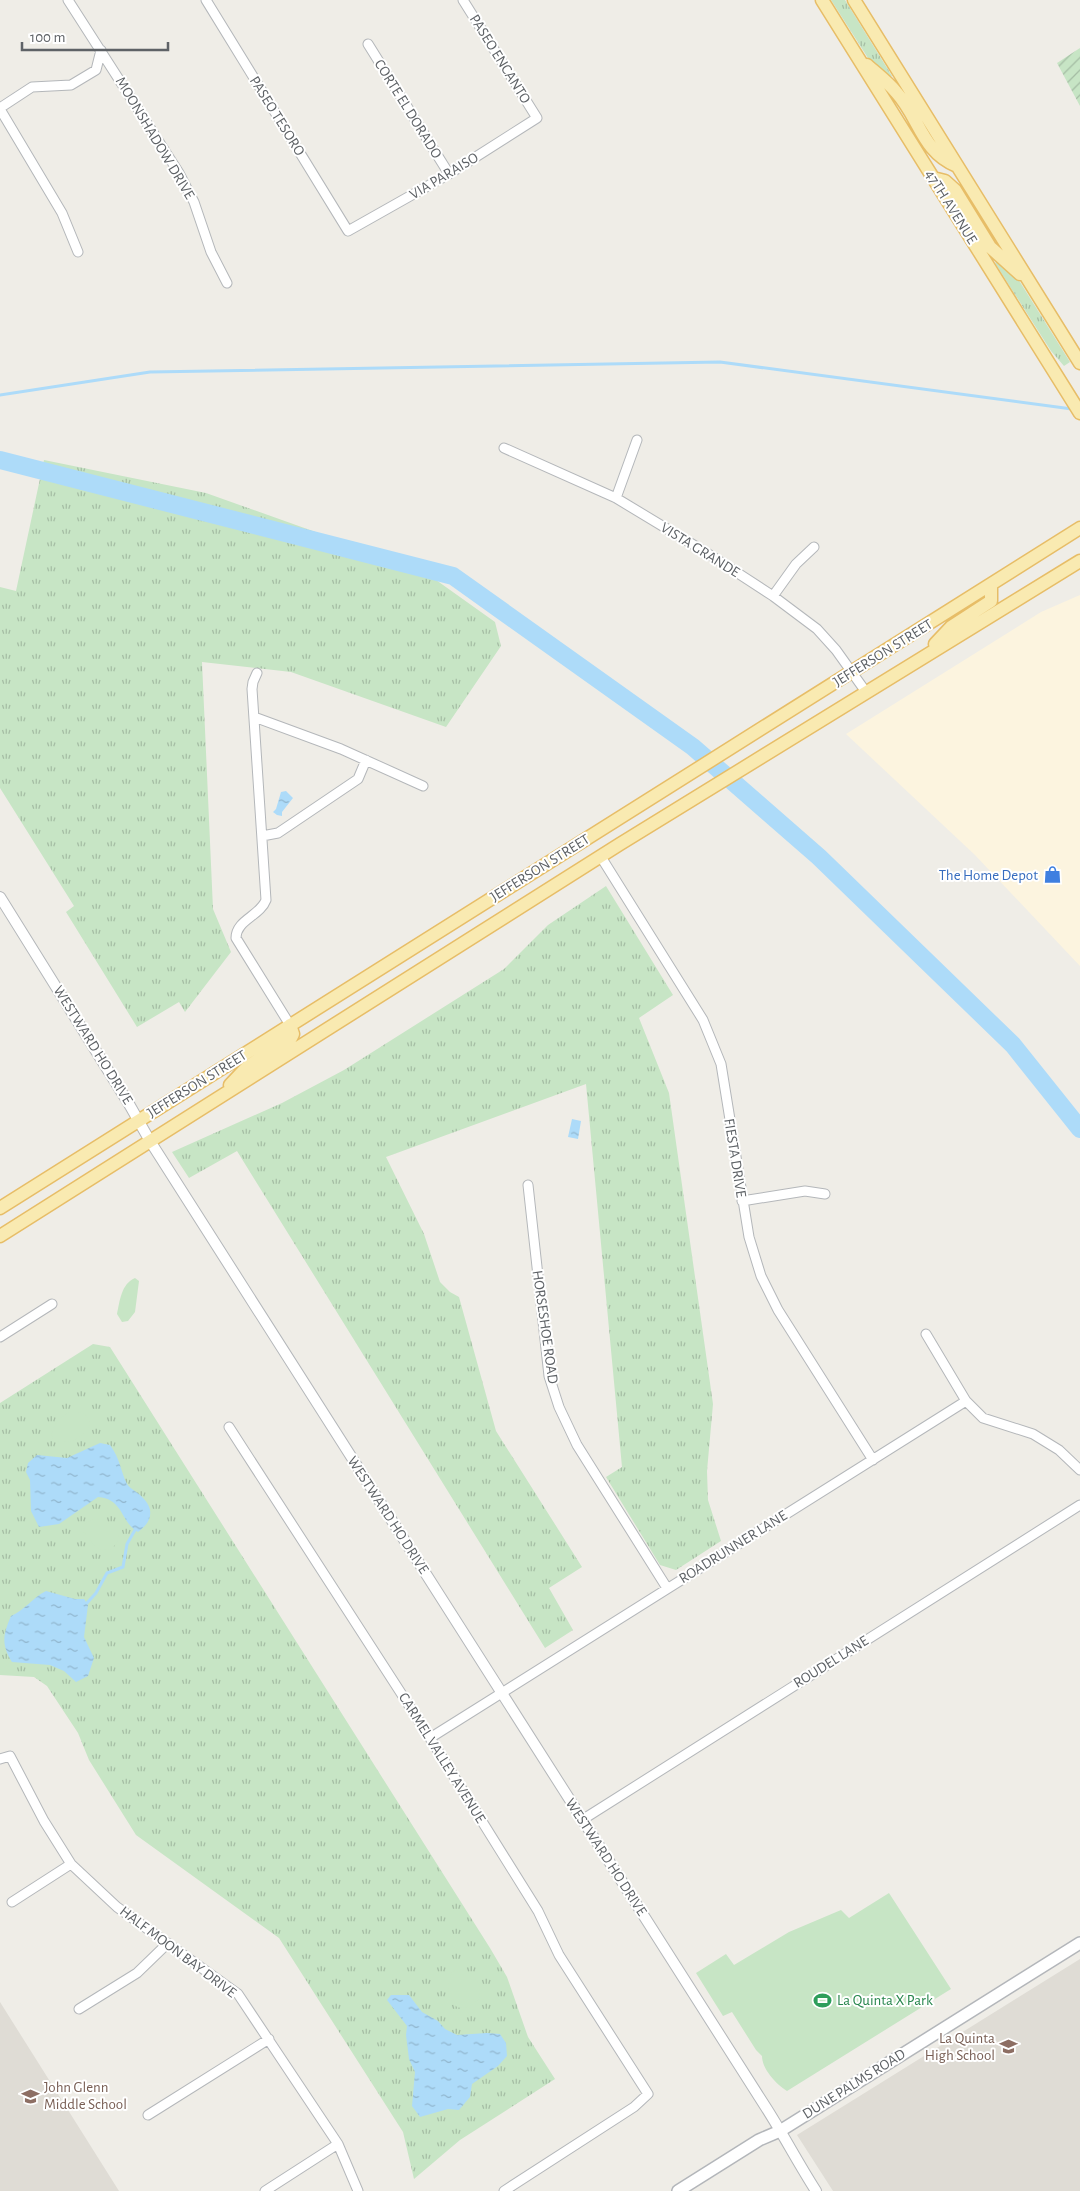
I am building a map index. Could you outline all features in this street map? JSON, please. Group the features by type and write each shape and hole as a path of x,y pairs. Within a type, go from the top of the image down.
{"main road":[{"name":"47TH AVENUE","path":"822,0 1080,413"},
{"name":"47TH AVENUE","path":"854,0 1080,363"},
{"path":"856,54 897,93 935,153 945,161 957,166"},
{"path":"933,178 945,181 955,190 990,248 1032,285"},
{"name":"JEFFERSON STREET","path":"0,1208 1080,528"},
{"name":"JEFFERSON STREET","path":"0,1236 620,844 1080,561"},
{"path":"923,657 951,627 991,601 992,584"},
{"path":"216,1099 247,1067 291,1038 293,1034 290,1025"},
{"name":"DUNE PALMS ROAD","path":"678,2191 760,2140 780,2131 1080,1943"}],"street":[{"name":"MOONSHADOW DRIVE","path":"68,0 179,172 194,202 211,252 227,283"},
{"name":"PASEO TESORO","path":"206,0 348,231"},
{"name":"PASEO ENCANTO","path":"463,0 537,118"},
{"name":"CORTE EL DORADO","path":"368,44 448,174"},
{"path":"78,252 62,213 0,108 32,88 71,85 96,70 101,50"},
{"name":"VIA PARAISO","path":"348,231 448,174 537,118"},
{"path":"616,498 637,440"},
{"name":"VISTA GRANDE","path":"504,448 616,498 773,596 817,628 836,650 866,692"},
{"path":"773,596 796,564 814,547"},
{"path":"258,672 252,682 266,900 262,909 241,926 236,934 236,938 290,1025"},
{"path":"254,717 341,749 423,786"},
{"path":"262,836 278,832 358,779 366,760"},
{"name":"FIESTA DRIVE","path":"602,857 703,1020 721,1064 748,1237 761,1276 778,1310 873,1460"},
{"name":"WESTWARD HO DRIVE","path":"0,897 150,1141 780,2131 791,2153 816,2191"},
{"name":"HORSESHOE ROAD","path":"528,1185 549,1376 559,1407 577,1445 667,1588"},
{"path":"742,1201 805,1191 825,1194"},
{"path":"0,1337 52,1304"},
{"path":"926,1334 966,1402 983,1418 1032,1434 1059,1450 1080,1470"},
{"name":"ROADRUNNER LANE","path":"430,1738 966,1402"},
{"name":"CARMEL VALLEY AVENUE","path":"229,1428 430,1738 538,1910 559,1955 648,2094 634,2107 504,2191"},
{"name":"ROUDEL LANE","path":"582,1820 1080,1505"},
{"name":"HALF MOON BAY DRIVE","path":"0,1759 10,1756 44,1821 72,1864 117,1907 238,1994 338,2144 358,2191"},
{"path":"12,1902 72,1864"},
{"path":"79,2010 137,1973 168,1943"},
{"path":"148,2115 269,2039"},
{"path":"265,2191 338,2144"}],"shaded area":[{"path":"1080,595 1080,966 975,855 846,734 1041,612"},
{"name":"La Quinta High School","path":"1080,1959 1080,2191 833,2191 797,2135"},
{"name":"John Glenn Middle School","path":"0,2002 119,2191 0,2191"}],"green space":[{"path":"831,0 845,0 892,76 888,79 868,58"},
{"path":"1080,48 1080,106 1057,63"},
{"path":"998,260 1020,282 1070,362 1064,366 1051,351 995,263"},
{"path":"44,460 206,493 422,570 495,622 501,646 446,727 291,672 202,662 213,909 231,952 185,1012 179,1002 137,1027 66,912 74,906 0,788 0,587 16,591"},
{"path":"606,886 673,995 639,1018 669,1093 713,1404 707,1471 708,1500 721,1541 676,1570 660,1565 606,1477 622,1467 586,1084 386,1157 424,1234 440,1282 450,1292 459,1297 496,1431 582,1567 549,1588 573,1630 545,1648 237,1151 189,1178 172,1152 282,1103 344,1070 504,969 548,925"},
{"path":"135,1278 139,1281 135,1312 128,1321 122,1322 117,1314 120,1298 127,1284"},
{"path":"93,1344 110,1347 490,1948 507,1977 528,2037 555,2079 460,2140 414,2179 403,2132 279,1938 136,1835 89,1760 78,1733 47,1686 34,1677 0,1675 0,1403"},
{"path":"70,1412 80,1413 89,1419 90,1423 85,1433 70,1441 59,1442 53,1440 52,1432 56,1424"},
{"path":"94,1519 106,1522 116,1529 119,1538 111,1549 102,1550 98,1548 83,1531 84,1524"},
{"name":"La Quinta X Park","path":"889,1893 951,1989 787,2091 767,2071 762,2056 756,2050 732,2012 723,2016 696,1973 726,1954 734,1965 789,1932 841,1910 849,1918"},
{"path":"460,1969 473,1974 480,1987 479,1999 463,2008 457,2007 452,2003 448,1990 452,1972"}],"water":[{"path":"286,791 293,798 282,812 282,816 277,815 273,812 276,809 281,792"},
{"path":"572,1119 581,1121 578,1139 568,1137"},
{"path":"100,1443 110,1445 116,1455 127,1484 149,1506 149,1520 138,1532 132,1528 113,1502 98,1497 59,1524 39,1527 31,1511 30,1480 26,1472 28,1463 37,1455 67,1458"},
{"path":"46,1591 75,1599 84,1599 88,1605 84,1637 94,1658 88,1676 76,1682 64,1671 50,1665 12,1662 6,1650 4,1639 11,1616"},
{"path":"391,1995 409,1995 422,2012 438,2021 445,2029 457,2035 500,2034 506,2043 507,2056 498,2066 472,2084 470,2097 459,2110 448,2109 420,2117 412,2106 415,2072 409,2059 406,2035 407,2026 387,2000"}],"waterway":[{"path":"0,395 150,372 720,362 1072,409"},
{"path":"0,460 453,576 693,747 819,857 1013,1045 1080,1129"},
{"path":"87,1603 96,1593 107,1573 123,1567 127,1544 135,1530"}],"place":[{"name":"The Home Depot","path":"1052,875"},
{"name":"La Quinta X Park","path":"823,2000"},
{"name":"La Quinta High School","path":"1009,2047"},
{"name":"John Glenn Middle School","path":"30,2096"}]}
